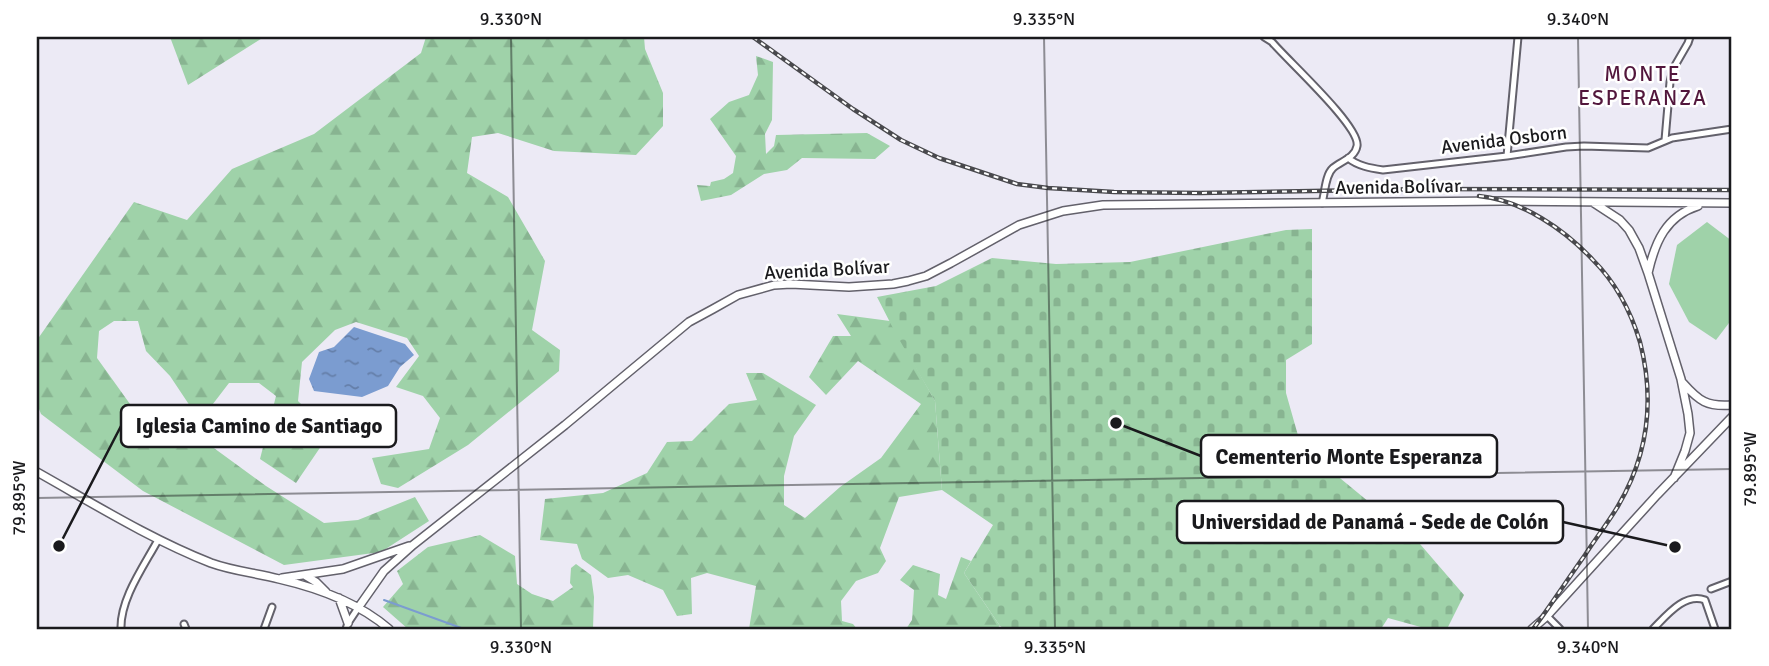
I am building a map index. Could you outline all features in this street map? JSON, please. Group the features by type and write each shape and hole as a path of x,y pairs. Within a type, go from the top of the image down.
{"main road":[{"name":"Avenida Bolívar","path":"358,608 384,571 413,545 565,425 689,322 738,295 774,285 849,287 908,281 926,276 1018,225 1074,208 1119,204 1502,201 1732,203"},
{"path":"1594,202 1620,220 1639,248 1681,379 1690,433 1674,478"},
{"path":"1648,273 1656,245 1665,230 1676,217 1705,203"},
{"path":"1681,379 1695,397 1706,403 1732,405"},
{"path":"1532,629 1732,416"},
{"path":"37,472 158,540 214,564 338,597 389,629"},
{"path":"278,579 343,569 413,545"},
{"path":"304,575 327,593"},
{"path":"338,597 347,626"}],"street":[{"path":"1264,37 1272,42 1332,105 1356,138 1354,153 1328,174 1322,203"},
{"path":"1507,156 1518,37"},
{"path":"1665,140 1673,69 1690,37"},
{"name":"Avenida Osborn","path":"1348,158 1371,169 1383,170 1554,148 1648,148 1672,138 1732,129"},
{"path":"121,629 129,594 158,540"},
{"path":"1711,589 1732,582"},
{"path":"1653,629 1685,601 1698,597 1705,600 1715,629"},
{"path":"264,629 272,607"},
{"path":"347,626 358,608"},
{"path":"1547,616 1560,629"}],"green space":[{"path":"170,37 264,37 188,85"},
{"path":"426,37 644,37 645,49 663,93 663,126 636,155 554,151 498,133 472,137 467,173 508,197 545,261 532,330 560,350 559,371 468,445 398,488 381,484 372,458 429,449 440,418 423,396 396,387 419,356 407,338 356,322 335,330 302,362 298,401 330,433 296,483 260,459 276,396 259,383 229,383 206,413 192,409 170,376 146,351 138,321 114,321 99,331 97,358 148,432 173,440 207,443 266,486 324,523 358,520 415,497 429,521 381,552 284,565 143,491 41,414 37,404 37,340 134,202 187,220 232,169 314,134 421,53"},
{"path":"756,56 773,62 772,120 765,134 766,154 774,146 776,135 867,133 890,146 875,159 802,158 787,170 764,174 731,195 701,201 697,185 710,186 711,182 724,179 733,173 736,156 710,119 729,102 749,95 758,75"},
{"path":"1707,222 1732,241 1732,319 1716,340 1689,322 1669,284 1677,245"},
{"path":"1312,229 1312,344 1286,360 1286,393 1301,446 1420,544 1464,595 1447,629 1428,629 1388,618 1381,629 1005,629 1000,626 964,573 993,525 942,490 935,401 877,297 936,286 992,258 1056,264 1130,262 1286,230"},
{"path":"837,314 890,321 935,401 942,490 899,497 880,548 886,561 878,573 856,581 841,601 842,621 853,624 857,629 749,629 756,586 707,573 691,578 692,614 677,616 663,590 628,575 608,578 582,559 577,544 540,540 545,499 603,493 647,473 667,442 692,441 729,404 757,400 746,373 763,373 816,405 794,436 784,476 784,505 805,518 840,487 881,458 921,404 858,361 826,395 809,377 833,336 851,336"},
{"path":"480,535 515,556 517,584 532,594 553,601 573,587 570,583 571,568 576,564 591,575 594,597 593,629 408,629 383,607 403,584 397,571 428,547"},
{"path":"961,557 971,561 964,573 1000,626 995,629 906,629 912,620 914,590 900,580 913,565 940,574 938,595 946,599"}],"water":[{"path":"354,327 405,344 414,355 400,367 388,386 362,397 314,391 309,379 319,352 334,347"}],"waterway":[{"path":"384,600 464,629"}],"railway":[{"path":"753,37 901,140 939,158 1017,184 1114,192 1200,193 1423,189 1732,190"},
{"path":"1479,196 1511,203 1542,218 1593,260 1616,288 1627,309 1645,364 1648,406 1646,427 1628,487 1610,519 1533,629"}],"place":[{"name":"Cementerio Monte Esperanza","path":"1116,423"},
{"name":"Iglesia Camino de Santiago","path":"59,546"},
{"name":"Universidad de Panamá - Sede de Colón","path":"1675,547"}],"district":[{"name":"MONTE ESPERANZA","path":"1643,86"}]}
